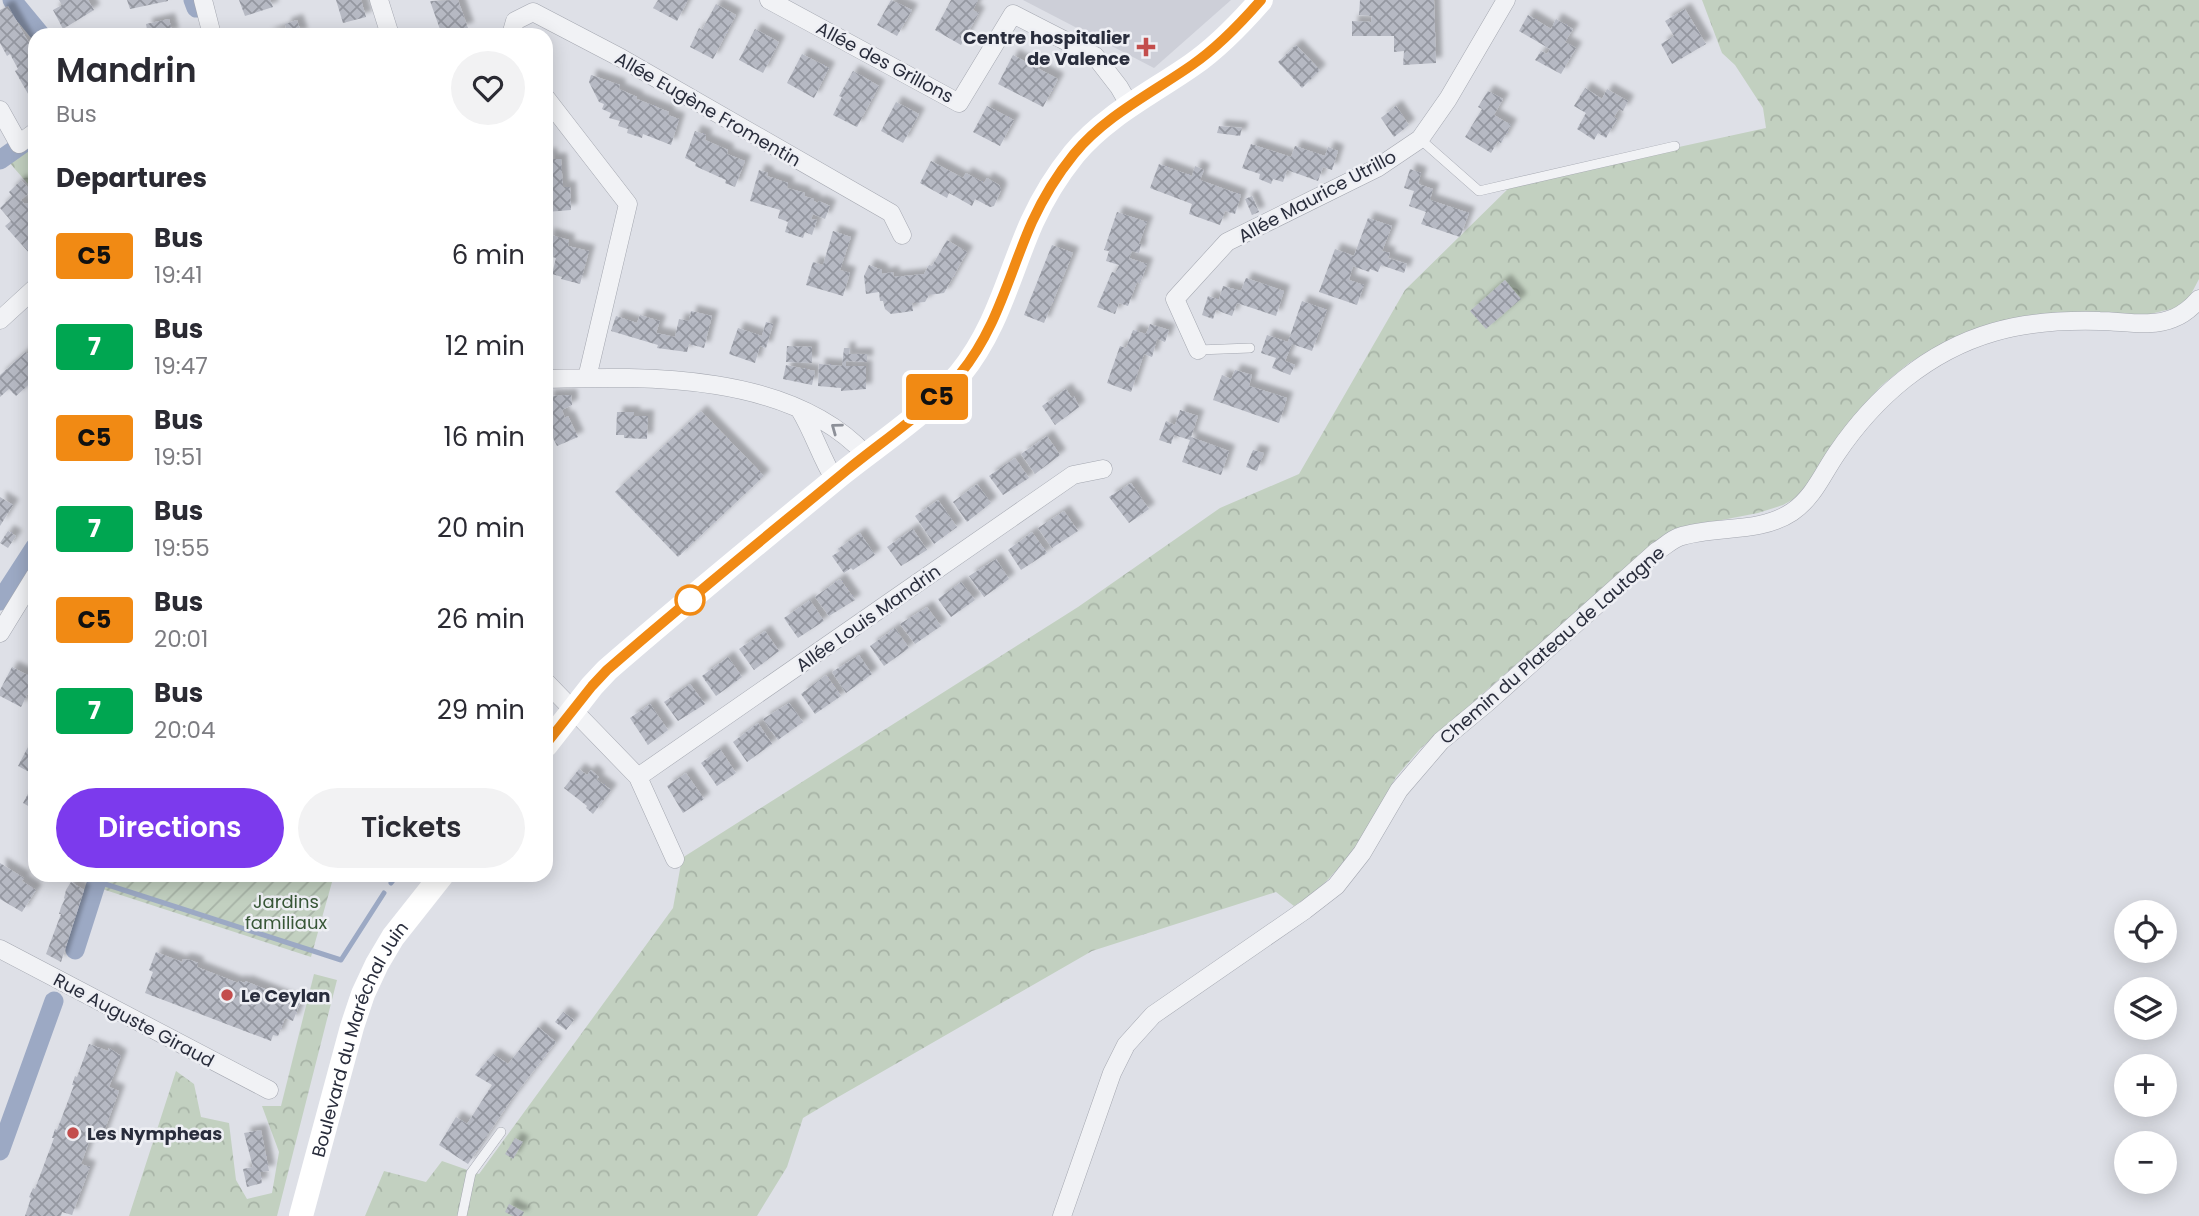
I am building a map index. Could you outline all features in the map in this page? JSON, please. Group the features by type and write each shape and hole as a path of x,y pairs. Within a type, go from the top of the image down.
{"main road":[{"path":"553,736 607,670 935,400 978,348 998,312 1033,221 1050,188 1075,153 1102,126 1194,63 1240,24 1261,0"},
{"name":"Boulevard du Maréchal Juin","path":"301,1216 363,994 393,937 436,882"}],"street":[{"path":"202,0 210,28"},
{"path":"379,0 388,28"},
{"name":"Allée des Grillons","path":"769,0 959,103 1013,14 1095,56 1130,106"},
{"name":"Allée Maurice Utrillo","path":"1198,350 1175,299 1227,242 1377,168 1420,139 1448,99 1506,0"},
{"name":"Allée Eugène Fromentin","path":"513,28 515,21 533,12 621,58 891,213 902,235"},
{"path":"553,107 628,204 587,378"},
{"path":"0,110 19,144 28,137"},
{"path":"0,320 28,294"},
{"name":"Chemin du Plateau de Lautagne","path":"1062,1216 1112,1073 1126,1045 1137,1031 1153,1015 1336,886 1362,853 1399,790 1441,741 1657,551 1677,538 1772,523 1795,510 1816,489 1837,452 1874,406 1901,380 1927,361 1960,345 1993,332 2029,324 2101,320 2154,323 2173,319 2199,299"},
{"path":"553,379 672,379 736,388 822,418 851,439 866,455"},
{"path":"800,410 812,429 826,466 835,480"},
{"name":"Allée Louis Mandrin","path":"638,777 1073,475 1103,469"},
{"path":"0,633 28,587"},
{"path":"553,689 638,777 676,859"},
{"name":"Rue Auguste Giraud","path":"0,948 269,1090"}],"lane":[{"path":"1420,139 1479,191 1675,146"},
{"name":"Allée Maurice Utrillo","path":"1198,350 1250,348"},
{"path":"462,1216 471,1173 501,1132"}],"shaded area":[{"name":"Centre hospitalier de Valence","path":"1023,0 1231,0 1154,68"}],"green space":[{"path":"1702,0 2199,0 2199,279 2188,300 2175,308 2146,315 1943,343 1909,363 1881,386 1859,411 1801,495 1783,505 1758,513 1696,525 1629,565 1421,748 1396,777 1346,860 1318,890 1294,906 1276,892 1092,951 833,1100 803,1118 787,1167 757,1216 365,1216 384,1171 426,1182 442,1161 479,1174 673,908 682,858 1078,607 1220,508 1299,474 1405,290 1514,183 1766,128 1763,108 1735,65 1722,53"},
{"path":"28,145 28,184 8,161"},
{"name":"Jardins familiaux","path":"94,882 332,882 311,957 93,886"},
{"path":"314,974 337,980 277,1216 129,1216 176,1071 194,1084 201,1117 229,1123 236,1180 247,1199 272,1193 279,1152 262,1106 281,1106"}],"building":[{"path":"59,0 88,0 94,10 62,28 53,10 62,5"},
{"path":"127,0 168,0 168,1 130,9"},
{"path":"239,0 270,0 273,7 245,16"},
{"path":"336,0 361,0 366,17 343,23"},
{"path":"458,0 468,28 440,28 430,1"},
{"path":"658,0 688,0 677,21 653,8"},
{"path":"891,0 912,10 897,36 877,25"},
{"path":"951,0 978,0 973,10 979,13 961,45 935,30"},
{"path":"1360,0 1434,0 1436,63 1403,65 1404,51 1394,52 1394,36 1352,36 1352,21 1371,22 1372,16 1359,15"},
{"path":"716,4 736,15 713,59 690,47 699,28 702,30"},
{"path":"8,6 28,41 28,94 15,71 18,69 10,54 7,56 0,43 0,10"},
{"path":"1685,9 1706,44 1672,64 1661,44 1674,36 1665,21"},
{"path":"1528,15 1551,29 1556,19 1573,29 1565,42 1576,48 1561,74 1535,60 1541,51 1547,54 1550,49 1519,31"},
{"path":"169,19 171,28 147,28 146,24"},
{"path":"297,20 300,28 286,28 285,24"},
{"path":"755,29 779,42 763,73 739,60"},
{"path":"1296,45 1320,70 1302,88 1278,62"},
{"path":"802,54 829,68 814,98 787,83"},
{"path":"1013,55 1058,79 1043,107 998,84"},
{"path":"853,71 879,86 857,127 833,115 842,97 839,96"},
{"path":"591,75 620,85 619,89 679,119 671,145 643,134 642,138 627,133 628,129 618,126 620,121 609,118 611,113 602,109 604,104 599,102 589,82"},
{"path":"1585,88 1602,99 1607,89 1628,101 1623,111 1619,109 1614,117 1617,119 1606,138 1598,133 1594,140 1577,129 1586,113 1574,106"},
{"path":"1488,91 1503,99 1494,115 1511,125 1501,143 1498,141 1491,153 1465,137 1482,109 1478,107"},
{"path":"896,102 919,114 903,143 881,131"},
{"path":"987,106 1014,120 1000,146 973,132"},
{"path":"1396,106 1409,125 1394,137 1381,118"},
{"path":"1219,126 1242,128 1240,136 1217,133"},
{"path":"695,131 706,135 705,140 728,150 727,154 745,161 735,187 685,158"},
{"path":"1251,144 1291,157 1295,146 1325,156 1328,147 1338,151 1332,170 1323,167 1318,181 1287,170 1283,182 1273,179 1271,184 1259,179 1260,174 1242,168"},
{"path":"553,159 561,159 563,187 570,187 571,210 553,211"},
{"path":"931,161 963,178 966,173 984,183 987,178 999,185 1001,190 994,206 990,207 975,199 972,206 949,193 947,198 920,183"},
{"path":"1159,164 1192,176 1195,166 1204,170 1200,180 1241,195 1235,214 1225,211 1220,225 1189,214 1192,204 1150,188"},
{"path":"1410,169 1421,173 1418,184 1433,189 1430,200 1469,213 1460,237 1421,224 1426,212 1409,206 1414,191 1404,188"},
{"path":"759,170 768,173 767,176 788,183 787,188 805,193 804,196 830,206 825,219 813,214 811,219 817,220 812,235 805,232 803,238 785,232 788,222 778,218 780,210 750,201"},
{"path":"21,180 28,188 28,194 21,200 28,204 28,252 5,226 11,221 0,208 12,196 9,192"},
{"path":"1252,196 1259,212 1252,215 1245,199"},
{"path":"1117,212 1147,222 1139,244 1139,253 1132,251 1129,258 1147,264 1128,306 1119,303 1115,314 1097,307 1112,272 1115,273 1119,265 1106,261 1109,251 1104,250"},
{"path":"1368,218 1392,226 1382,251 1390,253 1388,258 1407,264 1404,273 1381,265 1378,272 1370,269 1369,272 1353,266 1349,280 1364,285 1357,305 1319,292 1335,249 1354,256"},
{"path":"833,231 851,237 840,270 850,273 843,296 806,285 813,262 823,265"},
{"path":"553,235 569,240 568,246 589,251 580,284 553,274 556,258 553,257"},
{"path":"947,240 967,252 944,293 929,295 925,302 912,303 913,311 891,314 885,309 883,301 880,301 879,292 866,294 864,276 869,265 882,270 882,274 893,272 894,277 924,274 929,265 932,266"},
{"path":"1052,245 1073,253 1044,323 1024,315"},
{"path":"1246,278 1284,291 1276,316 1237,303 1232,316 1216,310 1213,319 1202,315 1208,296 1219,300 1223,286 1241,291"},
{"path":"1505,280 1521,299 1486,329 1470,311"},
{"path":"1302,301 1327,310 1312,351 1292,344 1285,361 1295,365 1290,375 1272,368 1276,358 1261,353 1267,335 1288,342"},
{"path":"691,311 712,316 704,348 689,344 687,352 657,348 658,345 611,331 616,316 637,323 640,315 660,321 656,333 675,337 679,319 689,321"},
{"path":"766,322 773,324 766,348 760,346 755,363 729,354 738,328 762,336"},
{"path":"1150,324 1169,330 1165,342 1157,339 1152,357 1144,354 1131,392 1107,383 1120,346 1126,348 1133,330 1146,334"},
{"path":"787,346 812,347 812,363 786,362"},
{"path":"844,348 850,348 849,354 867,354 867,362 846,361 846,366 866,366 866,389 841,391 841,388 818,386 819,364 842,366"},
{"path":"26,352 28,354 28,385 16,396 9,389 0,397 0,375"},
{"path":"786,365 815,371 812,385 783,379"},
{"path":"1235,370 1252,375 1249,386 1287,398 1279,423 1213,400 1222,375 1231,379"},
{"path":"1066,389 1072,398 1074,396 1079,407 1055,425 1042,406"},
{"path":"571,395 572,405 562,410 565,418 568,416 578,437 557,446 553,438 553,396"},
{"path":"1180,410 1198,416 1191,437 1229,451 1221,475 1182,462 1190,440 1174,435 1171,444 1159,440 1166,421 1175,425"},
{"path":"701,411 764,476 678,557 615,492"},
{"path":"617,412 634,412 634,416 648,416 647,439 616,435"},
{"path":"1047,436 1060,455 1035,474 1021,454"},
{"path":"1253,450 1264,453 1257,471 1246,467"},
{"path":"1015,458 1029,478 1003,495 989,476"},
{"path":"1131,483 1149,509 1129,523 1109,497"},
{"path":"977,484 991,503 967,522 953,502"},
{"path":"0,497 13,505 0,526"},
{"path":"938,500 957,527 934,544 915,516"},
{"path":"1064,511 1078,531 1052,548 1038,528"},
{"path":"913,529 927,550 901,566 887,547"},
{"path":"8,531 16,536 8,548 0,543"},
{"path":"1032,532 1047,553 1021,570 1008,550"},
{"path":"860,533 875,555 844,573 832,556"},
{"path":"996,559 1009,579 984,597 969,576"},
{"path":"840,579 855,600 829,616 815,597"},
{"path":"961,582 975,600 951,617 938,599"},
{"path":"810,600 824,621 798,638 784,618"},
{"path":"927,607 941,626 915,644 900,624"},
{"path":"895,628 909,648 884,666 870,646"},
{"path":"765,631 779,651 754,670 739,649"},
{"path":"859,655 872,674 846,693 832,672"},
{"path":"728,657 742,677 716,696 702,676"},
{"path":"12,667 28,675 28,693 21,707 0,696 0,690"},
{"path":"826,675 841,696 815,714 801,694"},
{"path":"690,684 705,704 678,721 664,702"},
{"path":"789,703 803,722 778,740 763,719"},
{"path":"650,704 668,730 648,745 630,718"},
{"path":"758,723 772,744 747,762 733,742"},
{"path":"28,747 28,771 18,766"},
{"path":"720,749 736,773 717,786 701,763"},
{"path":"579,769 587,775 591,770 599,777 596,779 611,790 593,814 564,788"},
{"path":"686,773 704,799 683,813 667,786"},
{"path":"0,863 24,878 22,881 36,890 22,912 0,899"},
{"path":"71,882 84,890 61,962 46,954"},
{"name":"Le Ceylan","path":"156,952 182,962 183,959 190,960 198,963 197,967 238,983 245,981 300,1003 293,1021 285,1018 278,1036 273,1035 271,1041 145,993 153,972 149,970"},
{"path":"563,1012 574,1020 566,1030 555,1022"},
{"path":"538,1027 556,1042 511,1100 468,1164 439,1145 456,1117 467,1124 492,1085 475,1075 493,1054 508,1064"},
{"name":"Les Nympheas","path":"89,1044 108,1051 109,1048 121,1056 109,1087 119,1091 101,1140 91,1136 81,1164 90,1167 72,1215 62,1212 61,1216 25,1216 31,1198 29,1197 33,1188 35,1189 55,1129 57,1130"},
{"path":"261,1130 269,1171 260,1172 262,1183 247,1187 243,1169 253,1167 244,1133"},
{"path":"515,1138 523,1142 513,1159 505,1154"},
{"path":"509,1204 524,1212 522,1216 505,1212"}],"waterway":[{"path":"12,0 35,28"},
{"path":"193,0 196,8"},
{"path":"0,160 28,140"},
{"path":"0,601 28,558"},
{"path":"75,950 97,882"},
{"path":"105,884 341,960 384,893"},
{"path":"0,1151 54,1001"}],"bus line":[{"name":"C5","path":"553,735 607,670 850,467 935,400 978,348 998,312 1033,221 1050,188 1075,153 1102,126 1219,43 1261,0"}],"place":[{"name":"Centre hospitalier de Valence","path":"1146,47"},
{"name":"Le Ceylan","path":"227,995"},
{"name":"Les Nympheas","path":"73,1133"}]}
